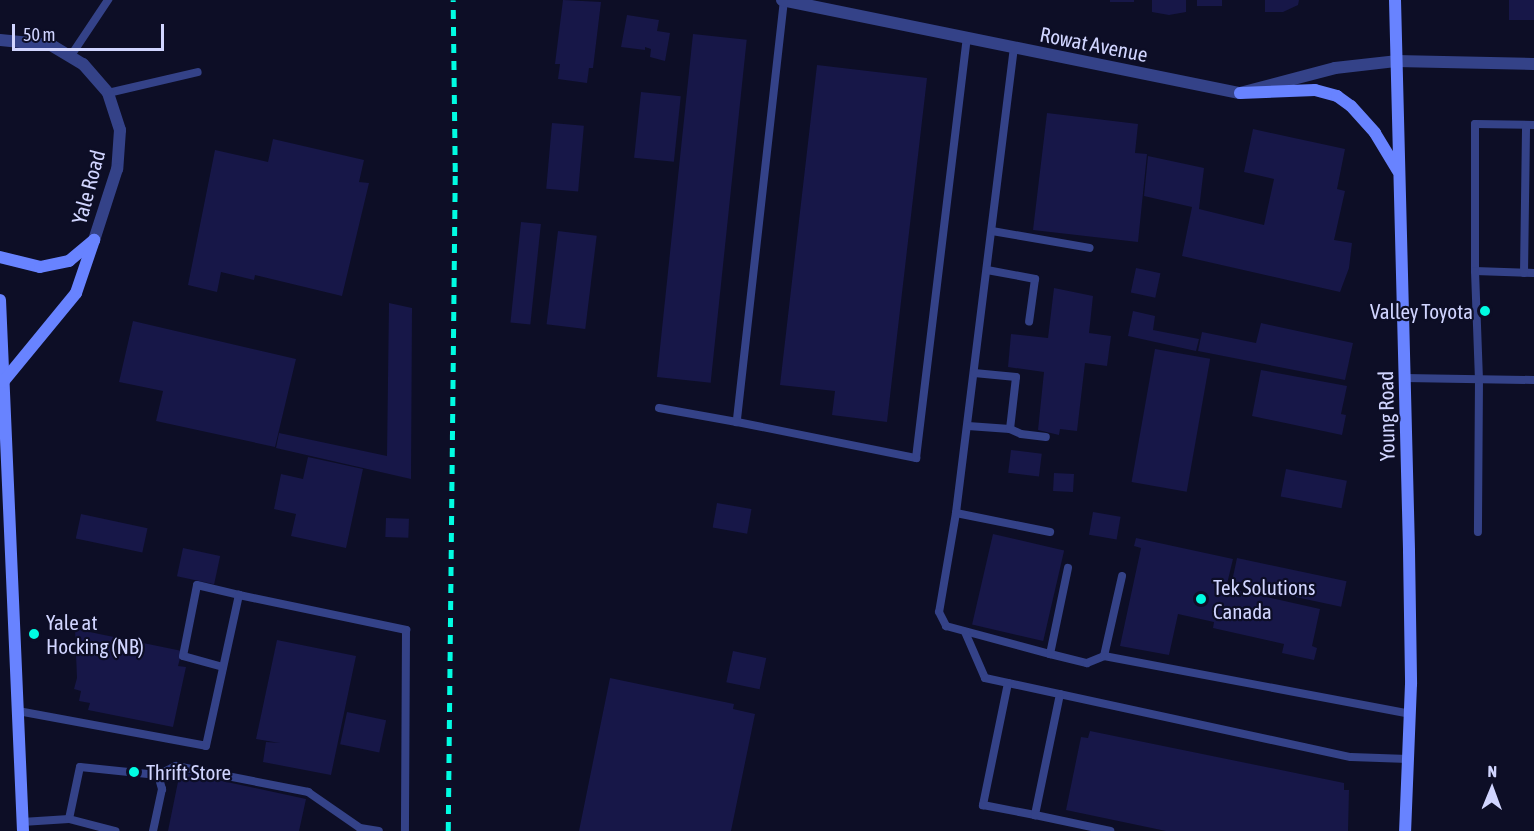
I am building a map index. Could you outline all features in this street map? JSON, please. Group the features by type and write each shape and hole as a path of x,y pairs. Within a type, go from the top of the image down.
{"main road":[{"name":"Young Road","path":"1395,0 1405,378 1410,714 1405,831"},
{"path":"1240,93 1315,90 1337,96 1351,106 1375,134 1399,172"},
{"path":"0,257 40,267 69,261 94,240"},
{"path":"3,382 76,293 94,240"},
{"path":"0,300 23,826"}],"street":[{"name":"Rowat Avenue","path":"784,0 1240,93 1335,68 1396,61 1534,64"},
{"name":"Yale Road","path":"0,40 51,45 83,64 108,93 120,130 117,169 94,240"}],"lane":[{"path":"70,57 108,0"},
{"path":"737,422 784,0"},
{"path":"659,408 916,458 967,38"},
{"path":"1014,47 968,426 939,612 946,626 1087,663 1104,656 1410,714"},
{"path":"108,93 198,72"},
{"path":"1478,532 1479,379 1475,271 1475,124 1530,125 1524,273"},
{"path":"992,231 1090,248"},
{"path":"987,270 1035,279 1029,322"},
{"path":"1475,271 1534,273"},
{"path":"974,373 1016,377 1010,429"},
{"path":"1405,378 1534,380"},
{"path":"968,426 1010,429 1021,434 1046,437"},
{"path":"956,513 1050,532"},
{"path":"1050,654 1068,568"},
{"path":"1104,656 1122,576"},
{"path":"224,667 183,656 197,585 406,630 405,831"},
{"path":"18,711 206,746 239,595"},
{"path":"965,632 985,678 1351,757 1408,759"},
{"path":"1008,682 983,804 1110,831"},
{"path":"1035,815 1060,694"},
{"path":"69,819 80,767 158,775 176,766 308,792 360,828 379,831"},
{"path":"153,831 162,789 158,775"},
{"path":"23,826 69,819 115,831"}],"building":[{"path":"563,0 601,2 593,68 589,68 587,83 558,79 560,64 555,64"},
{"path":"1110,0 1134,0 1134,2 1110,2"},
{"path":"1152,0 1186,0 1186,12 1169,15 1152,12"},
{"path":"1197,0 1222,0 1222,6 1197,6"},
{"path":"1265,0 1299,0 1298,5 1283,12 1265,12"},
{"path":"1509,0 1534,0 1534,20 1509,20"},
{"path":"627,15 659,20 657,31 670,33 665,61 650,57 651,49 645,47 645,50 621,47"},
{"path":"693,34 747,40 711,383 657,377"},
{"path":"817,65 927,78 887,422 832,415 835,391 780,385"},
{"path":"641,92 681,96 674,162 634,158"},
{"path":"1047,113 1138,124 1135,153 1147,154 1138,242 1033,230"},
{"path":"552,123 584,126 578,192 546,189"},
{"path":"1253,129 1345,149 1337,189 1345,191 1334,240 1352,243 1349,268 1340,292 1182,256 1192,207 1144,196 1148,156 1204,168 1199,209 1264,225 1274,179 1244,172"},
{"path":"273,139 364,160 359,182 369,183 342,296 255,275 254,280 221,272 217,292 188,285 215,150 268,162"},
{"path":"521,222 541,224 530,325 510,322"},
{"path":"558,231 597,236 585,329 547,324"},
{"path":"1136,268 1160,273 1155,298 1131,292"},
{"path":"1054,288 1093,296 1089,333 1111,336 1107,366 1085,363 1077,431 1060,429 1059,435 1038,430 1044,372 1008,367 1011,334 1048,338"},
{"path":"389,303 412,308 411,479 276,448 279,433 387,456"},
{"path":"1133,311 1155,316 1153,330 1199,339 1196,351 1128,336"},
{"path":"133,321 296,359 275,447 156,421 163,391 119,382"},
{"path":"1261,323 1353,343 1345,380 1198,351 1202,332 1256,343"},
{"path":"1155,349 1210,359 1187,492 1132,482"},
{"path":"1261,370 1347,386 1341,414 1346,415 1342,435 1252,416"},
{"path":"1011,450 1042,454 1039,477 1008,473"},
{"path":"308,457 363,469 346,548 291,536 296,514 274,509 281,474 303,479"},
{"path":"1286,469 1347,481 1342,508 1281,496"},
{"path":"1054,473 1074,474 1073,492 1053,491"},
{"path":"717,503 751,509 747,534 713,528"},
{"path":"1093,512 1121,517 1117,540 1089,535"},
{"path":"81,514 148,528 142,553 76,538"},
{"path":"386,518 409,519 408,538 385,537"},
{"path":"993,534 1064,550 1043,641 972,625"},
{"name":"Tek Solutions Canada","path":"1136,538 1233,559 1226,588 1320,609 1312,646 1317,648 1314,660 1282,653 1284,644 1213,628 1214,622 1178,614 1169,655 1120,646 1141,548 1134,546"},
{"path":"183,548 220,556 214,584 177,576"},
{"path":"1237,558 1347,581 1341,607 1232,583"},
{"path":"75,629 182,651 178,666 186,667 173,727 88,710 90,703 79,701 81,691 74,689 77,678"},
{"path":"277,640 356,656 331,775 263,762 266,742 280,743 256,739"},
{"path":"733,651 766,658 760,689 726,682"},
{"path":"610,678 734,704 733,709 755,714 731,831 579,831"},
{"path":"347,712 386,720 379,753 340,744"},
{"path":"1090,731 1344,783 1344,790 1349,790 1348,831 1166,831 1066,810 1081,737 1088,738"},
{"path":"180,772 306,799 299,831 168,831"}],"railway":[{"path":"448,831 455,172 453,0"}],"place":[{"name":"Valley Toyota","path":"1485,311"},
{"name":"Tek Solutions Canada","path":"1201,599"},
{"name":"Yale at Hocking (NB)","path":"34,634"},
{"name":"Thrift Store","path":"134,772"}]}
